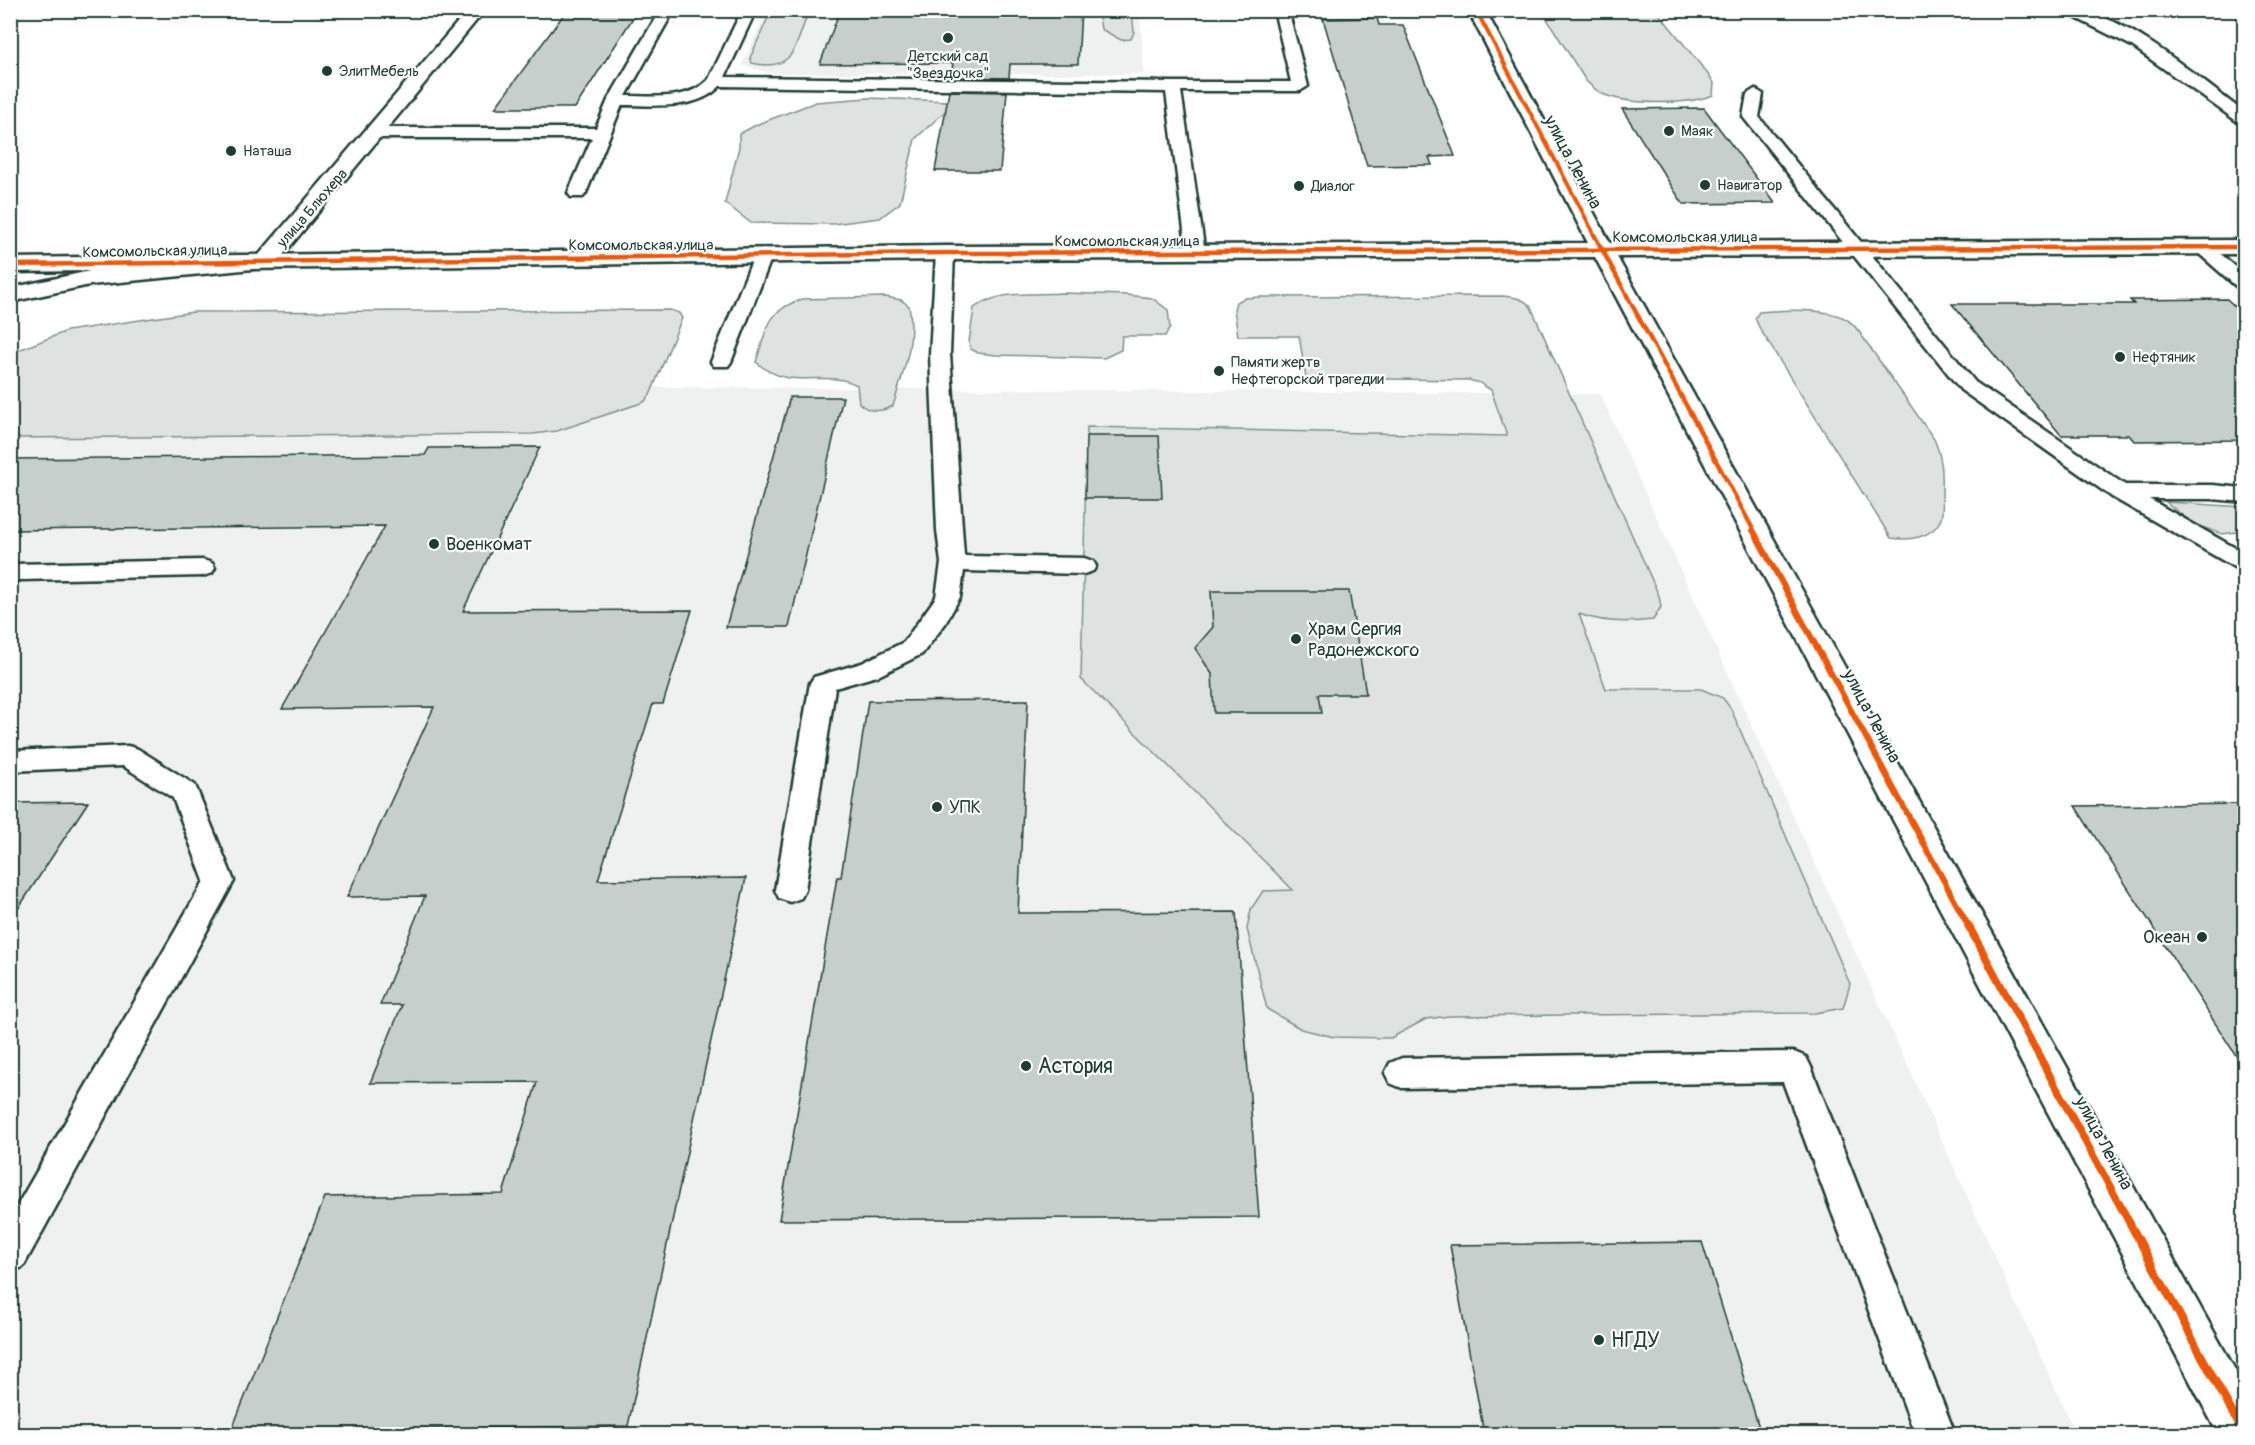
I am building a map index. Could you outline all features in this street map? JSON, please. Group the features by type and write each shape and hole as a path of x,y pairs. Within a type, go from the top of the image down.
{"street":[{"name":"улица Блюхера","path":"10,295 109,276 265,262 477,10"},
{"name":"улица Ленина","path":"1476,10 1602,249 2244,1434"},
{"name":"Комсомольская улица","path":"10,265 945,253 2244,247"}],"lane":[{"path":"578,193 600,133 616,100 667,10"},
{"path":"616,100 689,97 712,88 749,10"},
{"path":"716,81 1173,87 1300,86 1281,10"},
{"path":"2067,10 2090,17 2135,42 2244,118"},
{"path":"1173,87 1197,253"},
{"path":"1755,94 1750,117 1968,386 2120,492 2244,563"},
{"path":"375,133 600,133"},
{"path":"2202,247 2244,283"},
{"path":"790,890 824,683 871,669 913,648 936,618 948,597 953,563 949,530 940,354 945,253"},
{"path":"721,362 763,256"},
{"path":"2120,492 2212,492 2244,495"},
{"path":"953,563 1084,566"},
{"path":"10,575 14,572 203,568"},
{"path":"10,761 128,756 185,792 219,881 10,1254"},
{"path":"1402,1073 1794,1067 1935,1434"}],"shaded area":[{"name":"Детский сад \"Звездочка\"","path":"1140,10 1144,74 769,73 742,65 767,11"},
{"path":"771,11 809,11 796,45 786,60 767,65 752,63 750,58"},
{"path":"1098,11 1132,11 1134,32 1131,39 1121,40 1101,29"},
{"path":"1542,11 1657,11 1714,83 1713,95 1689,101 1644,102 1629,101 1602,94 1586,81"},
{"path":"867,98 948,101 949,108 915,139 900,203 880,218 833,224 751,223 725,203 739,147 739,134 758,124 816,102"},
{"path":"1062,293 1152,298 1168,310 1170,328 1165,336 1122,336 1121,350 1104,358 996,355 978,353 971,349 969,342 974,308 994,298 1005,296"},
{"path":"1502,296 1522,300 1531,307 1659,596 1661,607 1653,620 1616,622 1579,614 1606,689 1701,689 1723,698 1731,709 1850,984 1843,1008 1815,1013 1449,1016 1426,1019 1391,1038 1334,1037 1301,1029 1267,1009 1247,929 1251,909 1263,891 1293,890 1081,679 1087,427 1507,436 1491,390 1480,383 1469,380 1306,378 1299,336 1238,336 1234,309 1236,302 1245,298 1260,297"},
{"path":"886,297 901,300 909,306 911,319 910,344 893,406 871,410 859,403 857,385 845,380 782,376 756,362 770,323 781,309 790,304 802,299"},
{"path":"670,310 679,313 682,318 650,395 644,402 557,431 533,434 11,438 11,353 67,331 193,312"},
{"path":"1816,311 1837,315 1852,323 1857,329 1937,446 1942,472 1942,511 1936,527 1919,537 1891,538 1760,329 1755,318 1759,312"},
{"path":"10,382 1600,394 2076,1434 11,1434"},
{"path":"2166,502 2244,507 2244,531 2222,534 2192,523"}],"building":[{"path":"567,10 638,10 575,108 495,108"},
{"path":"840,10 1081,10 1078,64 1010,64 1009,78 951,77 953,63 820,64"},
{"path":"1377,18 1379,25 1403,25 1455,156 1429,157 1432,165 1367,166 1323,19"},
{"path":"949,91 1007,92 1000,171 935,171"},
{"path":"1704,108 1775,203 1683,204 1622,109"},
{"name":"Нефтяник","path":"2227,299 2244,315 2244,440 2134,441 2129,435 2061,435 1952,304 2134,304 2130,300"},
{"path":"790,397 843,397 789,627 726,627"},
{"path":"1086,436 1159,436 1162,498 1085,498"},
{"path":"540,447 463,611 692,610 663,704 653,704 598,880 746,878 628,1426 417,1429 415,1434 230,1434 325,1197 503,1194 537,1082 370,1083 402,1005 380,1005 425,896 347,897 434,707 282,709 385,526 10,530 10,459 425,455 429,448"},
{"name":"Храм Сергия Радонежского","path":"1211,591 1349,591 1366,694 1319,694 1322,713 1214,713 1212,674 1195,648 1213,627"},
{"name":"Астория","path":"1028,700 1018,913 1236,912 1259,1217 779,1220 837,877 841,877 868,701"},
{"path":"88,802 10,921 10,803"},
{"name":"Океан","path":"2244,804 2244,1068 2075,806"},
{"name":"НГДУ","path":"1702,1242 1761,1434 1484,1434 1450,1245"}],"cycle path":[{"path":"1476,10 1618,280 2244,1434"},
{"path":"10,265 945,253 2244,247"}],"place":[{"name":"Детский сад \"Звездочка\"","path":"948,38"},
{"name":"ЭлитМебель","path":"327,71"},
{"name":"Маяк","path":"1669,131"},
{"name":"Наташа","path":"231,151"},
{"name":"Навигатор","path":"1705,185"},
{"name":"Диалог","path":"1299,186"},
{"name":"Нефтяник","path":"2120,357"},
{"name":"Памяти жертв Нефтегорской трагедии","path":"1219,371"},
{"name":"Военкомат","path":"434,544"},
{"name":"Храм Сергия Радонежского","path":"1296,639"},
{"name":"УПК","path":"937,807"},
{"name":"Океан","path":"2202,937"},
{"name":"Астория","path":"1026,1066"},
{"name":"НГДУ","path":"1599,1340"}]}
